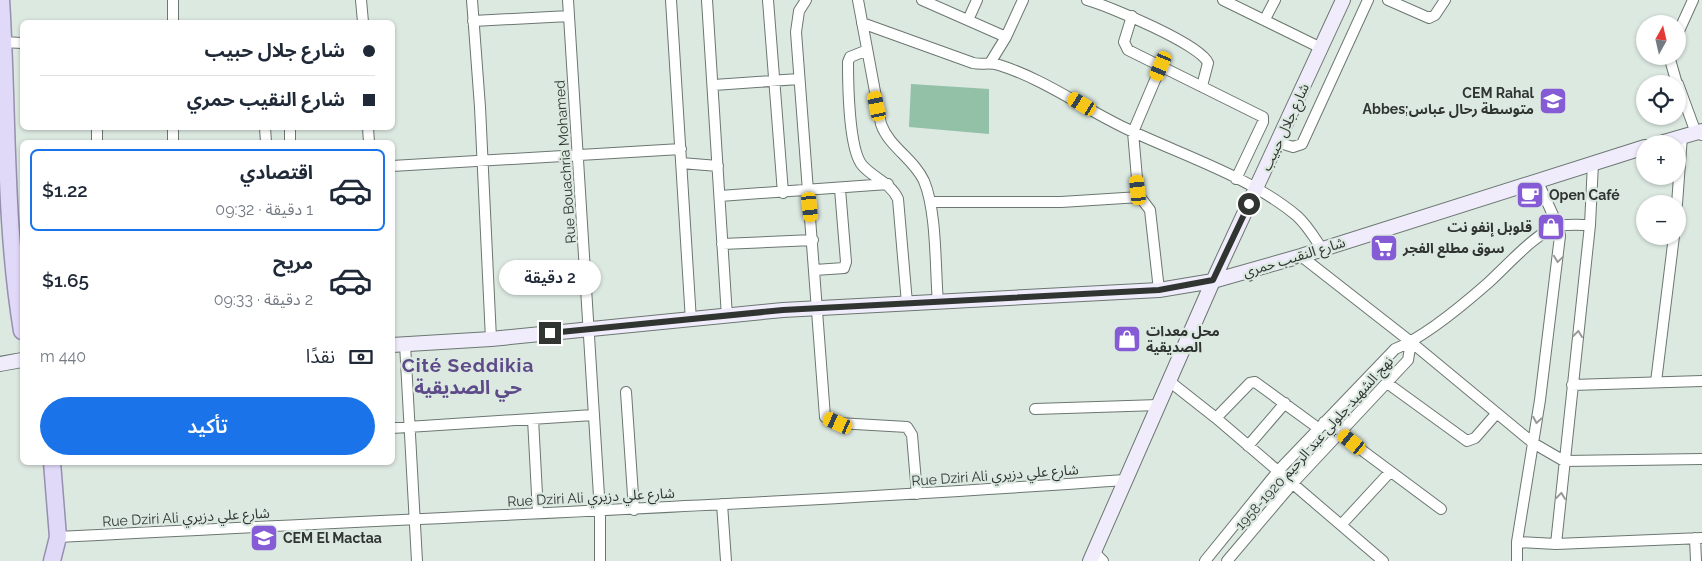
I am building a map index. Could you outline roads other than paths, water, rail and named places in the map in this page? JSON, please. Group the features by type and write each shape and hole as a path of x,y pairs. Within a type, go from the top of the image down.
{"main road":[{"path":"1,0 10,234 20,318"},
{"name":"شارع جلال حبيب","path":"1095,558 1125,480 1213,280 1343,0"},
{"name":"شارع النقيب حمري","path":"399,345 491,339 589,328 691,321 783,310 1159,290 1213,280 1301,256 1636,150"},
{"path":"0,364 20,360"},
{"path":"52,465 58,537 52,561"}],"street":[{"path":"173,0 173,20"},
{"path":"361,0 363,20"},
{"path":"472,0 491,339"},
{"name":"Rue Bouachria Mohamed","path":"568,0 600,512 600,561"},
{"path":"671,0 691,321"},
{"path":"707,0 714,86 727,317"},
{"path":"768,0 783,193"},
{"path":"806,0 800,11 797,26 799,79 813,240 825,417 838,423 907,427 912,435 917,494"},
{"path":"858,0 880,124 885,135 917,170 930,202 938,303"},
{"path":"922,0 1006,37"},
{"path":"968,20 977,0"},
{"path":"990,63 1006,37 1023,0"},
{"path":"1087,0 1132,16 1204,55 1208,63 1202,86"},
{"path":"1223,0 1321,48"},
{"path":"1265,19 1275,0"},
{"path":"1277,142 1293,147 1302,144 1368,0"},
{"path":"1388,0 1428,18 1435,14 1445,0"},
{"path":"1686,15 1693,0"},
{"path":"473,21 569,16"},
{"path":"1132,16 1124,45 1128,50 1263,117 1263,122 1236,179"},
{"path":"862,23 973,63 990,63 1012,70 1069,97 1133,132 1257,188 1296,215 1322,249"},
{"path":"2,42 20,43"},
{"path":"866,51 850,57 848,62 850,116 857,156 865,168 888,184 898,199 903,239 907,303"},
{"path":"1159,290 1150,210 1140,196 1133,132 1161,66"},
{"path":"714,86 799,79"},
{"path":"1680,195 1696,133 1686,107"},
{"path":"395,166 681,149"},
{"path":"681,163 718,166"},
{"path":"1556,544 1590,225 1593,163"},
{"path":"1514,560 1533,443 1559,249 1558,226 1537,180"},
{"path":"720,196 840,189 888,184"},
{"path":"815,270 844,268 846,262 840,189"},
{"path":"930,202 1061,202 1140,196"},
{"path":"1411,342 1487,284 1526,247 1558,226 1590,225"},
{"path":"722,244 813,240"},
{"path":"1656,382 1673,245"},
{"path":"1301,256 1411,342 1533,443 1564,461 1702,459"},
{"name":"نهج الشهيد جلولي عبد الرحيم 1920-1958","path":"1230,558 1293,483 1408,360 1411,342"},
{"name":"نهج الشهيد جلولي عبد الرحيم 1920-1958","path":"1205,561 1278,471 1321,425 1394,349 1411,342"},
{"path":"399,345 411,427 417,561"},
{"path":"1169,381 1216,418 1383,561"},
{"path":"1572,385 1702,381"},
{"path":"1216,418 1252,382 1259,383 1285,403 1321,425 1340,432 1441,509"},
{"path":"1387,383 1467,441 1474,438 1496,414"},
{"path":"626,392 634,510"},
{"path":"1248,446 1285,403"},
{"path":"1035,409 1158,405"},
{"path":"395,428 593,415"},
{"path":"533,419 538,513"},
{"path":"1341,525 1390,472"},
{"name":"Rue Dziri Ali شارع علي دزيري","path":"58,537 415,518 600,512 1125,480"},
{"path":"722,504 726,561"},
{"path":"1517,542 1556,544 1698,538 1696,561"},
{"path":"1217,546 1230,558"}],"place":[{"name":"CEM Rahal Abbes;متوسطة رحال عباس","path":"1553,101"},
{"name":"Open Café","path":"1530,195"},
{"name":"قلوبل إنفو نت","path":"1551,227"},
{"name":"سوق مطلع الفجر","path":"1384,248"},
{"name":"محل معدات الصديقية","path":"1127,339"},
{"name":"CEM El Mactaa","path":"264,538"}],"district":[{"name":"Cité Seddikia حي الصديقية","path":"468,376"}]}
